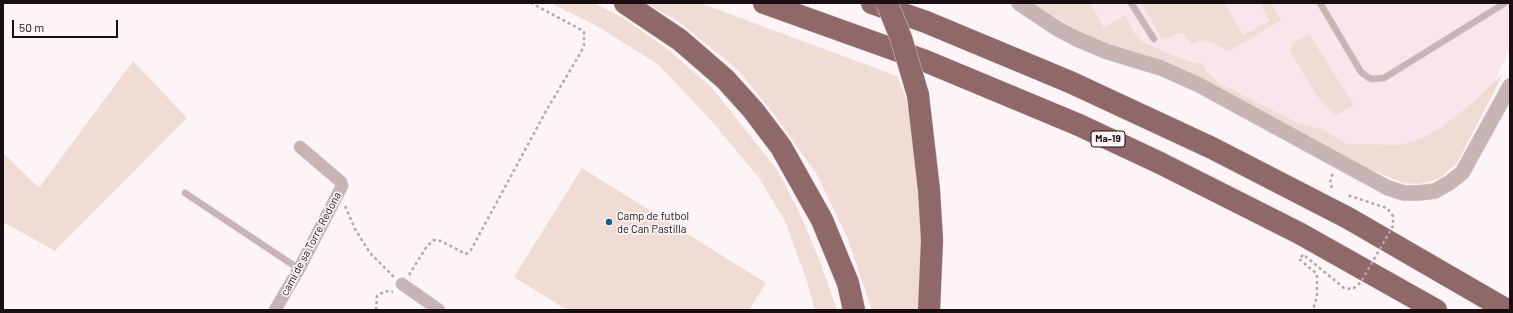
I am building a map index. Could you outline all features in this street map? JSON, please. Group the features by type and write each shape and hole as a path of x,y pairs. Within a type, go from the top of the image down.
{"highway":[{"path":"625,3 680,40 725,79 753,110 781,147 822,220 848,283 854,310"},
{"name":"Ma-19","path":"764,3 923,60 1079,125 1160,163 1300,233 1436,310"},
{"path":"872,3 926,22 1070,82 1198,141 1354,222 1507,310"},
{"path":"886,3 901,38 918,95 930,190 932,240 929,310"}],"street":[{"path":"1018,3 1058,29 1083,41 1108,52 1161,68 1200,85 1388,188 1404,193 1427,192 1442,188 1455,179 1467,165 1510,86"},
{"name":"camí de sa Torre Redona","path":"275,310 299,269 342,186 341,182 300,147"},
{"path":"402,284 439,310"}],"lane":[{"path":"1131,3 1154,39"},
{"path":"1320,3 1361,72 1373,79 1384,78 1505,3"},
{"path":"185,193 299,269"}],"path":[{"path":"376,310 378,296 385,291 399,293 402,284 407,279 427,246 434,240 441,241 466,254 471,250 546,111 581,52 585,38 584,32 531,3"},
{"path":"1333,190 1330,179 1335,168 1342,162"},
{"path":"1313,310 1317,296 1317,274 1299,259 1303,255 1305,256 1344,288 1353,289 1361,282 1393,226 1393,216 1388,208 1342,193"},
{"path":"338,194 355,229 370,253 402,284"}],"shaded area":[{"path":"550,3 594,3 625,19 670,51 713,89 778,171 800,214 819,259 837,310 815,310 807,281 785,221 759,178 715,125 659,65 597,26"},
{"path":"646,3 700,3 897,76 906,98 913,140 922,233 919,310 872,310 847,237 817,175 776,117 739,71 679,22"},
{"path":"1033,3 1090,3 1104,28 1125,15 1134,33 1144,43 1193,63 1202,63 1207,72 1220,84 1298,123 1321,129 1347,144 1400,145 1418,140 1441,128 1477,99 1501,75 1502,76 1457,163 1440,178 1420,184 1404,183 1369,169 1187,71 1102,42 1078,31"},
{"path":"1038,3 1510,3 1510,48 1466,142 1398,177 1185,66"},
{"path":"1141,3 1225,3 1243,35 1270,21 1260,3 1271,3 1281,20 1229,51 1211,42 1201,40 1191,44 1183,34 1176,33 1169,38 1162,38"},
{"path":"1307,35 1310,36 1354,105 1336,115 1318,97 1290,51 1292,44"},
{"path":"133,61 187,118 55,251 3,222 3,153 39,188"},
{"name":"Camp de futbol de Can Pastilla","path":"582,168 766,283 749,310 567,310 514,277"}],"place":[{"name":"Camp de futbol de Can Pastilla","path":"609,222"}]}
